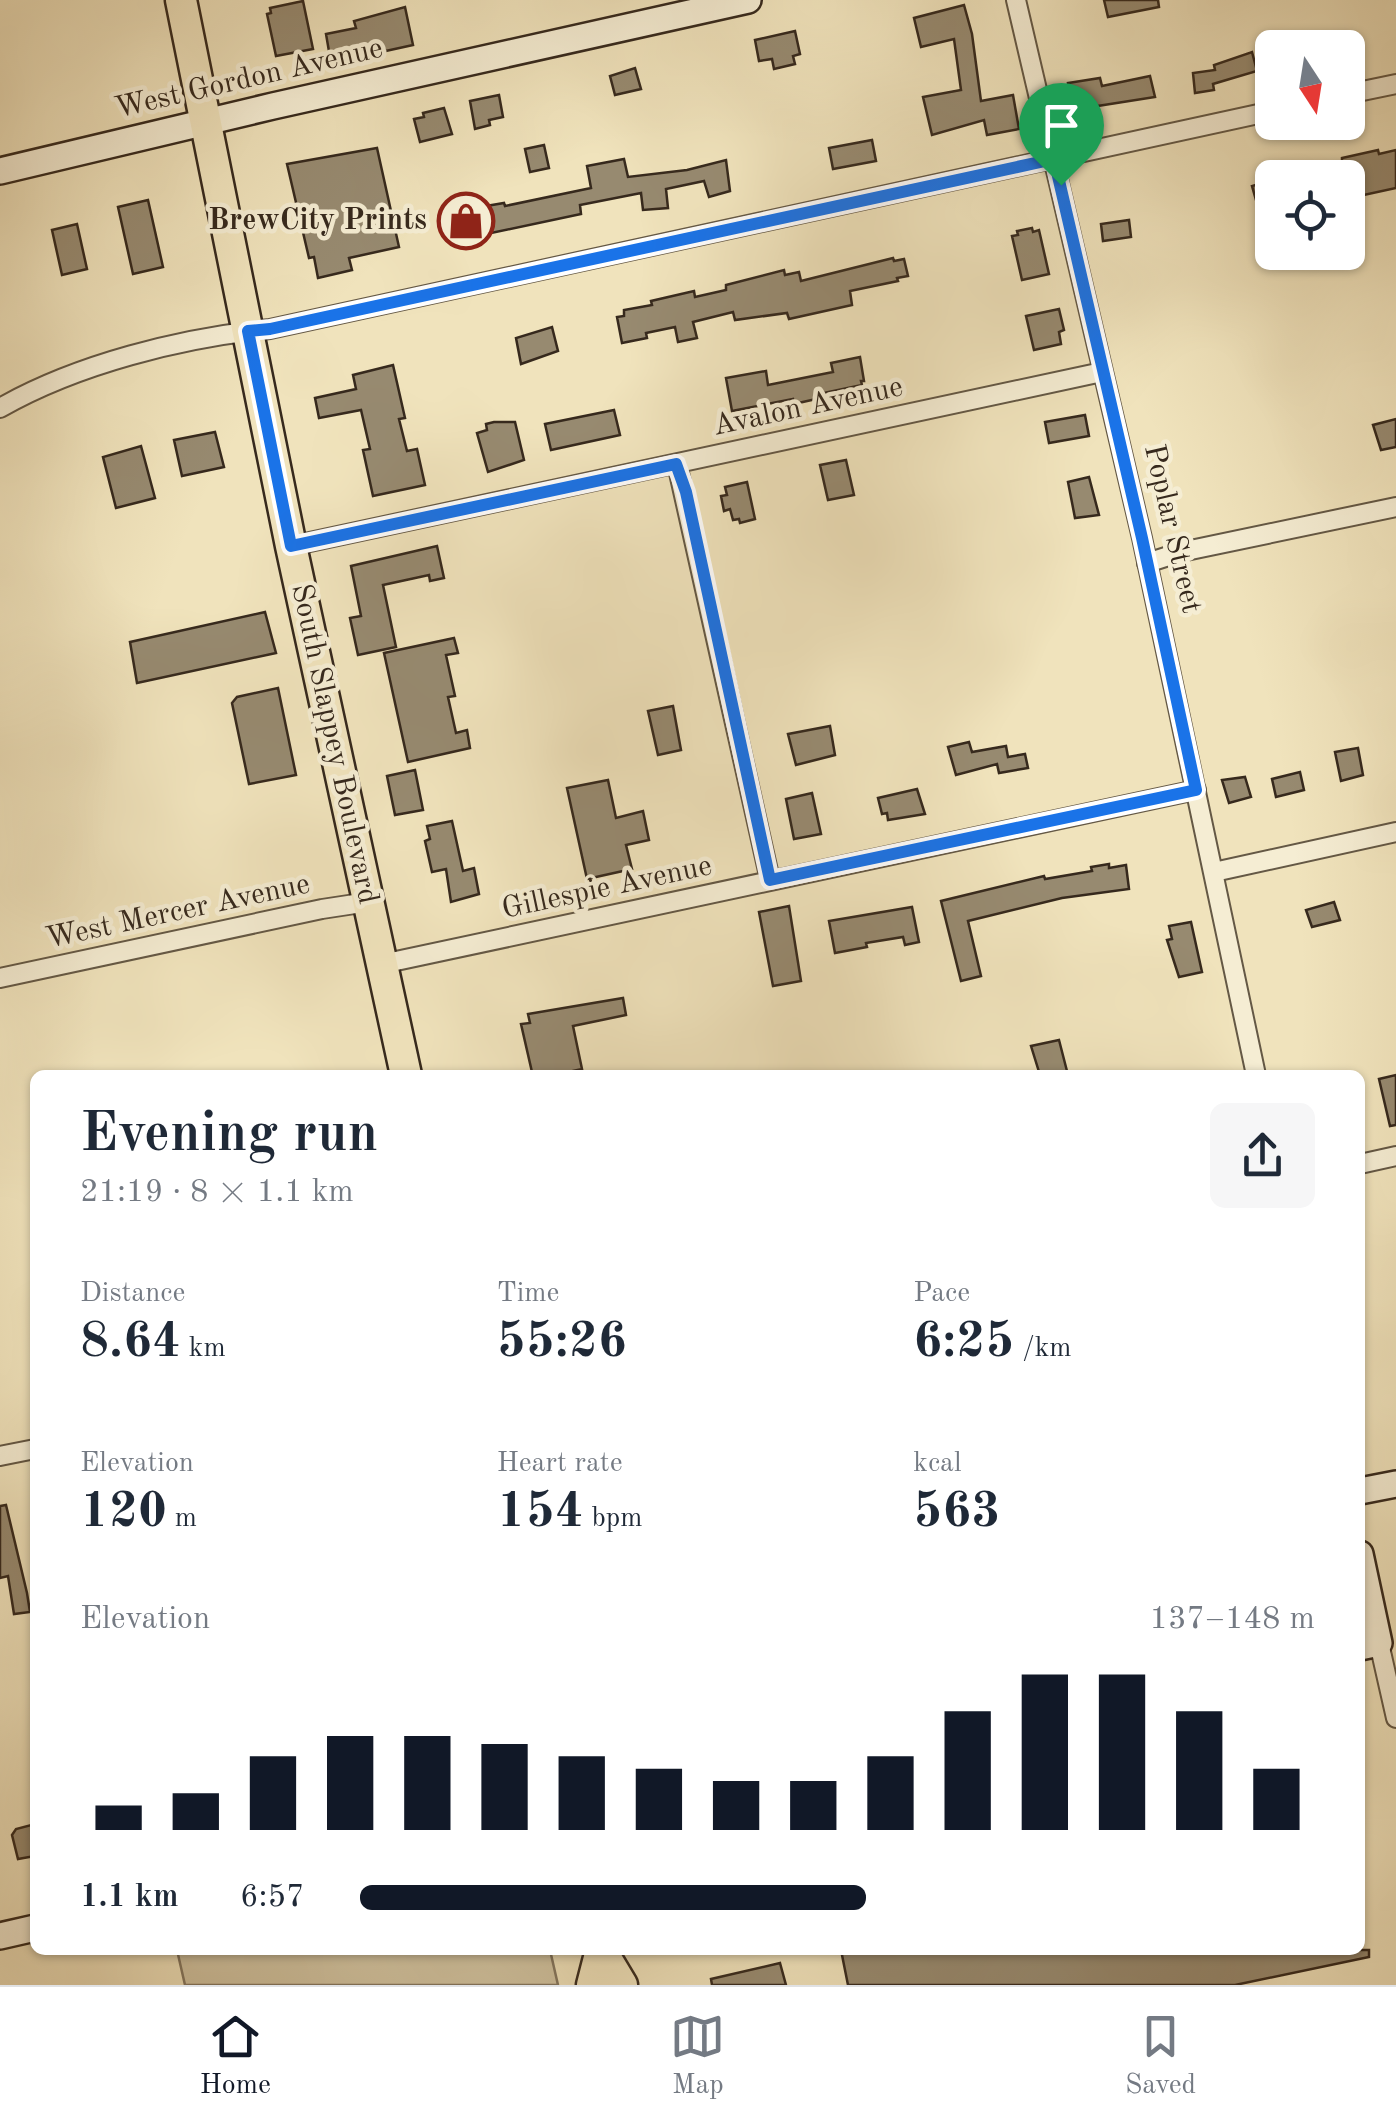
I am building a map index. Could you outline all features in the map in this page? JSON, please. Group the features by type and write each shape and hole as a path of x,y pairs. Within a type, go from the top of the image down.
{"main road":[{"name":"South Slappey Boulevard","path":"180,0 291,546 405,1070"},
{"path":"592,1985 600,1955"},
{"path":"604,1955 622,1985"}],"street":[{"name":"West Gordon Avenue","path":"0,171 748,0"},
{"name":"Poplar Street","path":"1016,0 1147,563 1255,1070"},
{"path":"1365,90 1396,84"},
{"path":"0,408 33,390 148,352 270,329 1255,115"},
{"name":"Avalon Avenue","path":"291,546 1102,372"},
{"path":"676,464 686,492 770,880"},
{"path":"1147,563 1181,552 1396,508"},
{"name":"Gillespie Avenue","path":"382,964 1196,790"},
{"path":"1214,872 1396,832"},
{"name":"West Mercer Avenue","path":"0,978 322,908 368,902"},
{"path":"1365,1163 1396,1156"},
{"path":"0,1456 30,1450"},
{"path":"1365,1490 1396,1484"},
{"path":"1365,1600 1370,1645 1396,1718"},
{"path":"0,1936 30,1929"}],"shaded area":[{"path":"178,1955 551,1955 558,1985 185,1985"}],"building":[{"path":"1104,0 1158,0 1159,7 1108,17"},
{"path":"303,1 313,49 276,56 267,14 271,13 270,8"},
{"path":"964,5 981,101 1013,95 1019,129 987,135 984,120 932,135 923,97 961,90 954,39 921,47 914,18"},
{"path":"405,7 413,45 331,63 326,34 356,28 354,21"},
{"path":"795,31 800,54 793,56 795,64 774,69 772,59 759,61 755,40"},
{"path":"1252,52 1255,72 1213,84 1214,90 1195,93 1193,73 1215,70 1214,65"},
{"path":"635,68 641,89 615,95 610,76"},
{"path":"1150,76 1155,97 1072,110 1068,83 1100,78 1102,86"},
{"path":"499,95 503,117 475,129 470,101"},
{"path":"444,108 452,134 420,142 414,119"},
{"path":"872,140 876,161 833,169 829,148"},
{"path":"544,145 549,168 530,172 525,149"},
{"path":"377,148 399,247 349,258 352,270 318,278 314,257 309,258 287,164"},
{"path":"1396,150 1396,188 1365,195 1365,160 1342,158"},
{"path":"624,159 628,177 687,170 726,160 730,191 709,197 704,181 666,189 668,208 643,210 641,193 580,205 581,214 458,240 451,212 504,203 505,206 591,188 587,166"},
{"path":"148,200 163,267 133,274 118,207"},
{"path":"1129,220 1131,237 1103,241 1101,224"},
{"path":"77,224 87,269 62,275 52,230"},
{"path":"1032,228 1033,232 1039,230 1049,274 1022,280 1012,236"},
{"path":"893,258 904,259 908,276 850,291 852,305 789,319 787,313 735,320 733,312 693,322 697,338 678,342 675,327 622,343 617,317 624,316 624,310 652,305 651,301 694,291 695,297 726,290 726,285 784,270 785,275 799,272 801,281"},
{"path":"1059,309 1064,330 1059,332 1061,344 1034,350 1026,316"},
{"path":"552,327 558,351 521,364 516,338"},
{"path":"860,357 862,385 794,404 793,399 732,411 726,378 766,371 768,385 833,372 831,363"},
{"path":"393,365 405,418 399,419 407,451 417,449 425,485 373,496 363,450 370,449 361,410 319,418 315,398 356,389 353,375"},
{"path":"614,410 620,435 551,450 545,424"},
{"path":"1085,415 1089,436 1049,443 1045,422"},
{"path":"1396,419 1396,447 1381,450 1373,425"},
{"path":"494,422 515,422 524,460 488,472 477,433"},
{"path":"215,432 224,467 182,476 174,440"},
{"path":"141,446 155,498 116,508 103,457"},
{"path":"846,460 854,495 828,500 820,465"},
{"path":"1089,477 1099,515 1075,518 1068,482"},
{"path":"747,482 755,519 740,523 739,519 733,520 730,509 724,511 721,496 727,495 725,487"},
{"path":"437,546 444,578 430,581 429,575 383,585 396,647 358,655 350,618 361,616 351,566"},
{"path":"265,612 276,653 137,683 130,642"},
{"path":"454,638 458,653 446,655 455,696 448,697 456,733 467,730 470,748 408,762 384,653"},
{"path":"278,688 296,775 249,784 232,703 237,697"},
{"path":"673,706 681,750 658,755 648,711"},
{"path":"830,726 835,755 796,765 788,734"},
{"path":"969,742 972,752 1006,746 1008,757 1025,754 1028,768 999,773 997,764 956,775 948,747"},
{"path":"1358,748 1363,775 1341,781 1335,752"},
{"path":"415,770 423,810 395,815 387,776"},
{"path":"1300,772 1304,790 1276,797 1272,779"},
{"path":"1245,777 1251,797 1229,803 1222,780"},
{"path":"608,780 616,818 643,811 649,840 626,845 632,869 587,879 567,788"},
{"path":"917,789 925,814 888,820 887,813 882,814 878,798"},
{"path":"812,793 821,834 794,839 786,799"},
{"path":"452,821 463,871 474,868 479,894 451,902 446,869 432,872 425,841 430,839 427,826"},
{"path":"1109,864 1109,868 1126,865 1129,889 1062,898 968,921 981,976 961,981 941,901 1044,876 1045,879 1092,871 1091,867"},
{"path":"1334,902 1340,920 1312,927 1306,910"},
{"path":"789,906 801,981 773,986 759,912"},
{"path":"912,907 919,942 905,945 903,937 835,953 829,921"},
{"path":"1191,922 1202,972 1179,977 1167,940 1172,939 1169,926"},
{"path":"623,998 626,1015 573,1026 582,1069 532,1070 521,1024 530,1023 528,1014"},
{"path":"1059,1040 1067,1070 1038,1070 1031,1046"},
{"path":"1396,1075 1396,1125 1390,1126 1379,1079"},
{"path":"6,1505 30,1612 14,1614 8,1576 0,1578 0,1506"},
{"path":"30,1825 30,1857 18,1859 12,1835 16,1829"},
{"path":"1365,1950 1369,1950 1369,1957 1235,1985 848,1985 842,1955 1365,1955"},
{"path":"780,1963 786,1985 712,1985 711,1979"}],"place":[{"name":"BrewCity Prints","path":"466,221"}],"route":[{"path":"1054,159 1061,185 1196,790 770,880 686,492 676,464 291,546 248,331 1054,159"}]}
